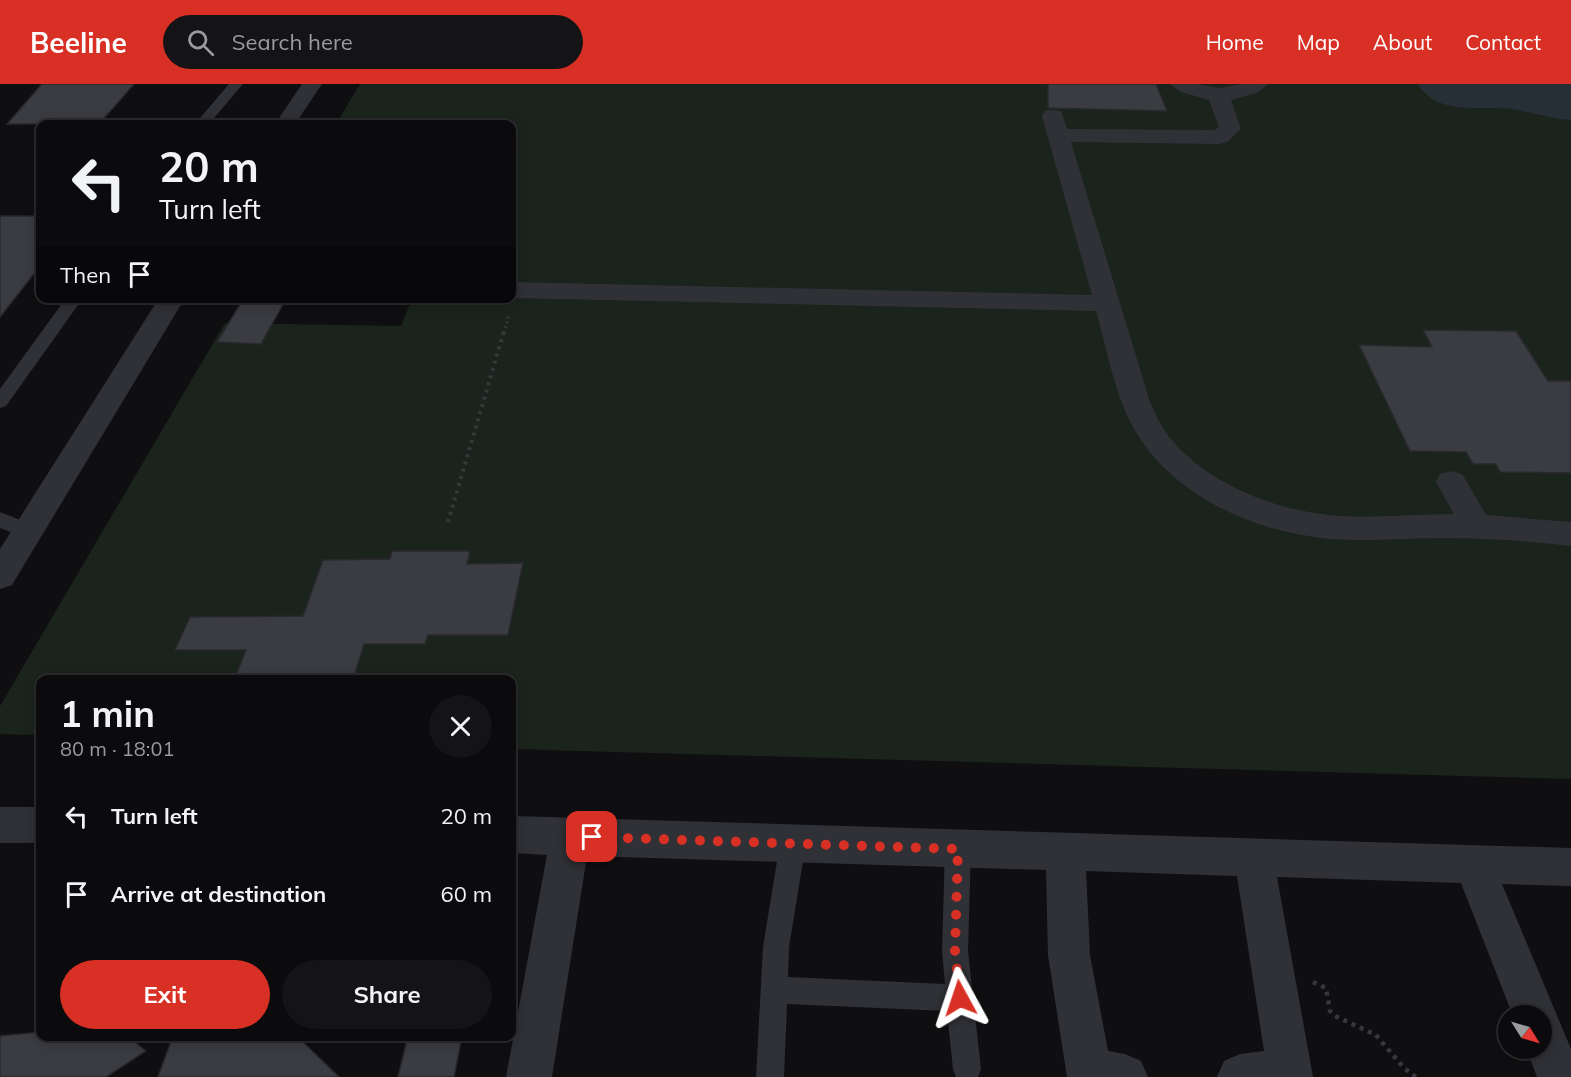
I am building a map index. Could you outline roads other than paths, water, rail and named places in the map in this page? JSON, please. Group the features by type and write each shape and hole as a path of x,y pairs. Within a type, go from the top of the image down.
{"street":[{"path":"288,120 312,84"},
{"path":"1180,84 1194,90 1218,94 1238,93 1252,89 1258,84"},
{"path":"1218,94 1230,129 1219,136 1056,126 1136,402 1148,429 1170,457 1200,482 1239,503 1282,518 1328,527 1476,526 1571,534"},
{"path":"516,290 1108,303"},
{"path":"0,576 13,525 168,303"},
{"path":"1451,482 1476,526"},
{"path":"0,825 36,825"},
{"path":"516,835 1571,867"},
{"path":"529,1077 570,836"},
{"path":"1065,852 1069,955 1101,1075"},
{"path":"1240,1077 1289,1074 1254,858"},
{"path":"1474,864 1531,1005"},
{"path":"1552,1057 1560,1077"}],"lane":[{"path":"205,120 236,84"},
{"path":"0,402 71,303"},
{"path":"770,1077 776,947 793,843"},
{"path":"958,849 955,951 967,1069"},
{"path":"773,990 960,998"}]}
